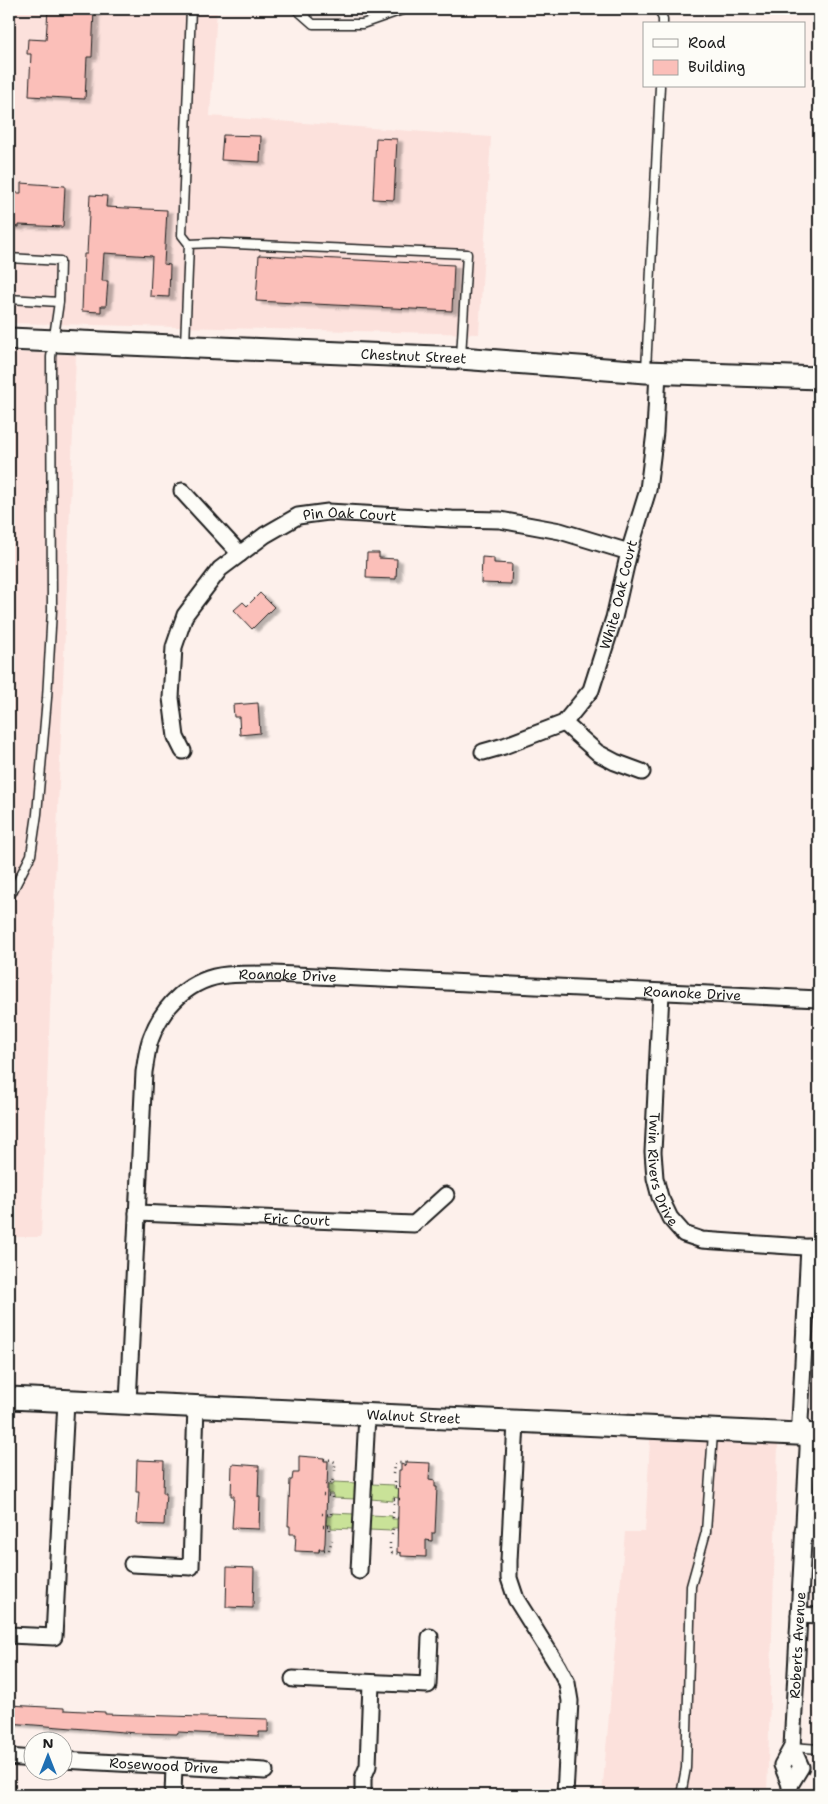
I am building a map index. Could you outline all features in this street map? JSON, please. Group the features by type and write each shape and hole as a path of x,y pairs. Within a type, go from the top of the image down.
{"street":[{"name":"Chestnut Street","path":"9,339 460,358 652,372 819,378"},
{"name":"White Oak Court","path":"483,752 504,746 564,722 591,690 614,618 629,552 648,490 655,432 652,372"},
{"path":"182,491 240,554"},
{"name":"Pin Oak Court","path":"183,751 176,736 171,698 174,647 185,615 220,569 265,535 298,516 328,512 500,520 560,531 629,552"},
{"path":"564,722 598,753 615,762 642,772"},
{"name":"Roanoke Drive","path":"128,1404 144,1072 150,1039 159,1019 179,995 190,987 225,975 273,974 819,1000"},
{"name":"Twin Rivers Drive","path":"661,992 653,1152 655,1178 660,1197 670,1218 684,1234 702,1240 814,1247"},
{"name":"Eric Court","path":"137,1213 414,1224 446,1195"},
{"name":"Roberts Avenue","path":"790,1790 801,1767 792,1747 808,1442 812,1435 800,1421 814,1247"},
{"name":"Walnut Street","path":"9,1398 128,1404 196,1405 367,1415 812,1435"},
{"path":"9,1635 54,1637 66,1401"},
{"path":"132,1564 191,1568 196,1405"},
{"path":"359,1571 367,1415"},
{"path":"516,1422 509,1578 516,1599 567,1683 570,1701 565,1795"},
{"path":"803,1531 819,1532"},
{"path":"798,1615 819,1616"},
{"path":"292,1679 371,1684 428,1685 430,1637"},
{"path":"363,1795 364,1778 368,1766 371,1684"},
{"path":"9,1757 22,1758"},
{"name":"Rosewood Drive","path":"72,1761 266,1771"},
{"path":"173,1795 174,1766"}],"lane":[{"path":"185,346 189,244 182,235 191,9"},
{"path":"296,9 313,24 362,24 404,9"},
{"path":"659,9 663,22"},
{"path":"652,372 660,88"},
{"path":"189,244 213,243 467,254 460,358"},
{"path":"9,258 60,261 59,302 51,356 52,610 46,708 37,814 31,855 9,898"},
{"path":"9,299 59,302"},
{"path":"681,1795 686,1768 691,1586 706,1532 713,1430"},
{"path":"792,1747 819,1749"}],"path":[{"path":"324,1459 335,1462 335,1471"},
{"path":"393,1474 396,1464 406,1463"},
{"path":"325,1484 332,1484 333,1478"},
{"path":"395,1482 395,1487 402,1487"},
{"path":"323,1496 332,1496 332,1501"},
{"path":"394,1504 394,1499 403,1500"},
{"path":"322,1514 331,1515 331,1509"},
{"path":"393,1512 393,1518 402,1518"},
{"path":"323,1526 330,1526 330,1532"},
{"path":"392,1535 392,1530 400,1530"},
{"path":"319,1550 329,1550 332,1540"},
{"path":"390,1542 392,1552 401,1554"}],"shaded area":[{"path":"9,9 217,9 210,116 491,137 479,334 9,323"},
{"path":"9,352 76,355 41,1237 9,1237"},
{"path":"650,1440 778,1445 767,1795 602,1795 625,1532 645,1532"}],"green space":[{"path":"334,1482 356,1483 355,1499 333,1498 333,1494 328,1494 328,1485 333,1485"},
{"path":"372,1484 394,1485 394,1488 399,1489 398,1498 393,1497 393,1501 371,1499"},
{"path":"332,1513 354,1514 353,1529 331,1528 331,1525 326,1525 327,1516 332,1516"},
{"path":"370,1515 392,1516 392,1519 397,1519 397,1528 392,1528 391,1531 369,1530"}],"building":[{"path":"48,9 94,9 92,57 87,57 85,99 29,96 31,54 27,54 28,39 46,40"},
{"path":"223,135 261,136 260,162 221,160"},
{"path":"376,138 397,139 394,200 373,199"},
{"path":"21,183 65,186 63,227 9,226 9,205 14,205 15,193 21,193"},
{"path":"90,195 107,196 106,207 167,210 164,264 170,265 169,297 150,296 152,256 104,253 102,281 108,281 106,306 101,306 101,312 82,311 84,254 87,254"},
{"path":"259,255 454,265 452,311 256,301"},
{"path":"367,553 379,553 379,558 397,559 396,579 366,578"},
{"path":"482,557 494,558 494,563 512,564 511,584 481,583"},
{"path":"260,593 274,607 252,629 234,610 243,602 247,606"},
{"path":"258,703 260,733 240,735 239,717 234,717 233,705"},
{"path":"299,1456 324,1458 324,1461 328,1461 325,1543 324,1549 319,1549 319,1552 295,1551 296,1534 290,1534 290,1526 288,1526 290,1480 292,1480 293,1473 299,1473"},
{"path":"137,1460 164,1461 163,1493 166,1493 164,1525 137,1524 139,1492 136,1492"},
{"path":"406,1462 430,1463 429,1479 435,1480 435,1487 437,1487 435,1533 432,1533 432,1541 426,1540 426,1557 401,1556 401,1553 397,1552 399,1470 401,1470 401,1464 406,1466"},
{"path":"232,1464 259,1466 259,1529 232,1528 234,1496 231,1496"},
{"path":"227,1567 254,1568 253,1608 226,1607"},
{"path":"9,1705 64,1708 64,1710 105,1712 105,1714 268,1719 268,1732 259,1732 259,1736 178,1732 177,1734 136,1733 9,1723"}]}
